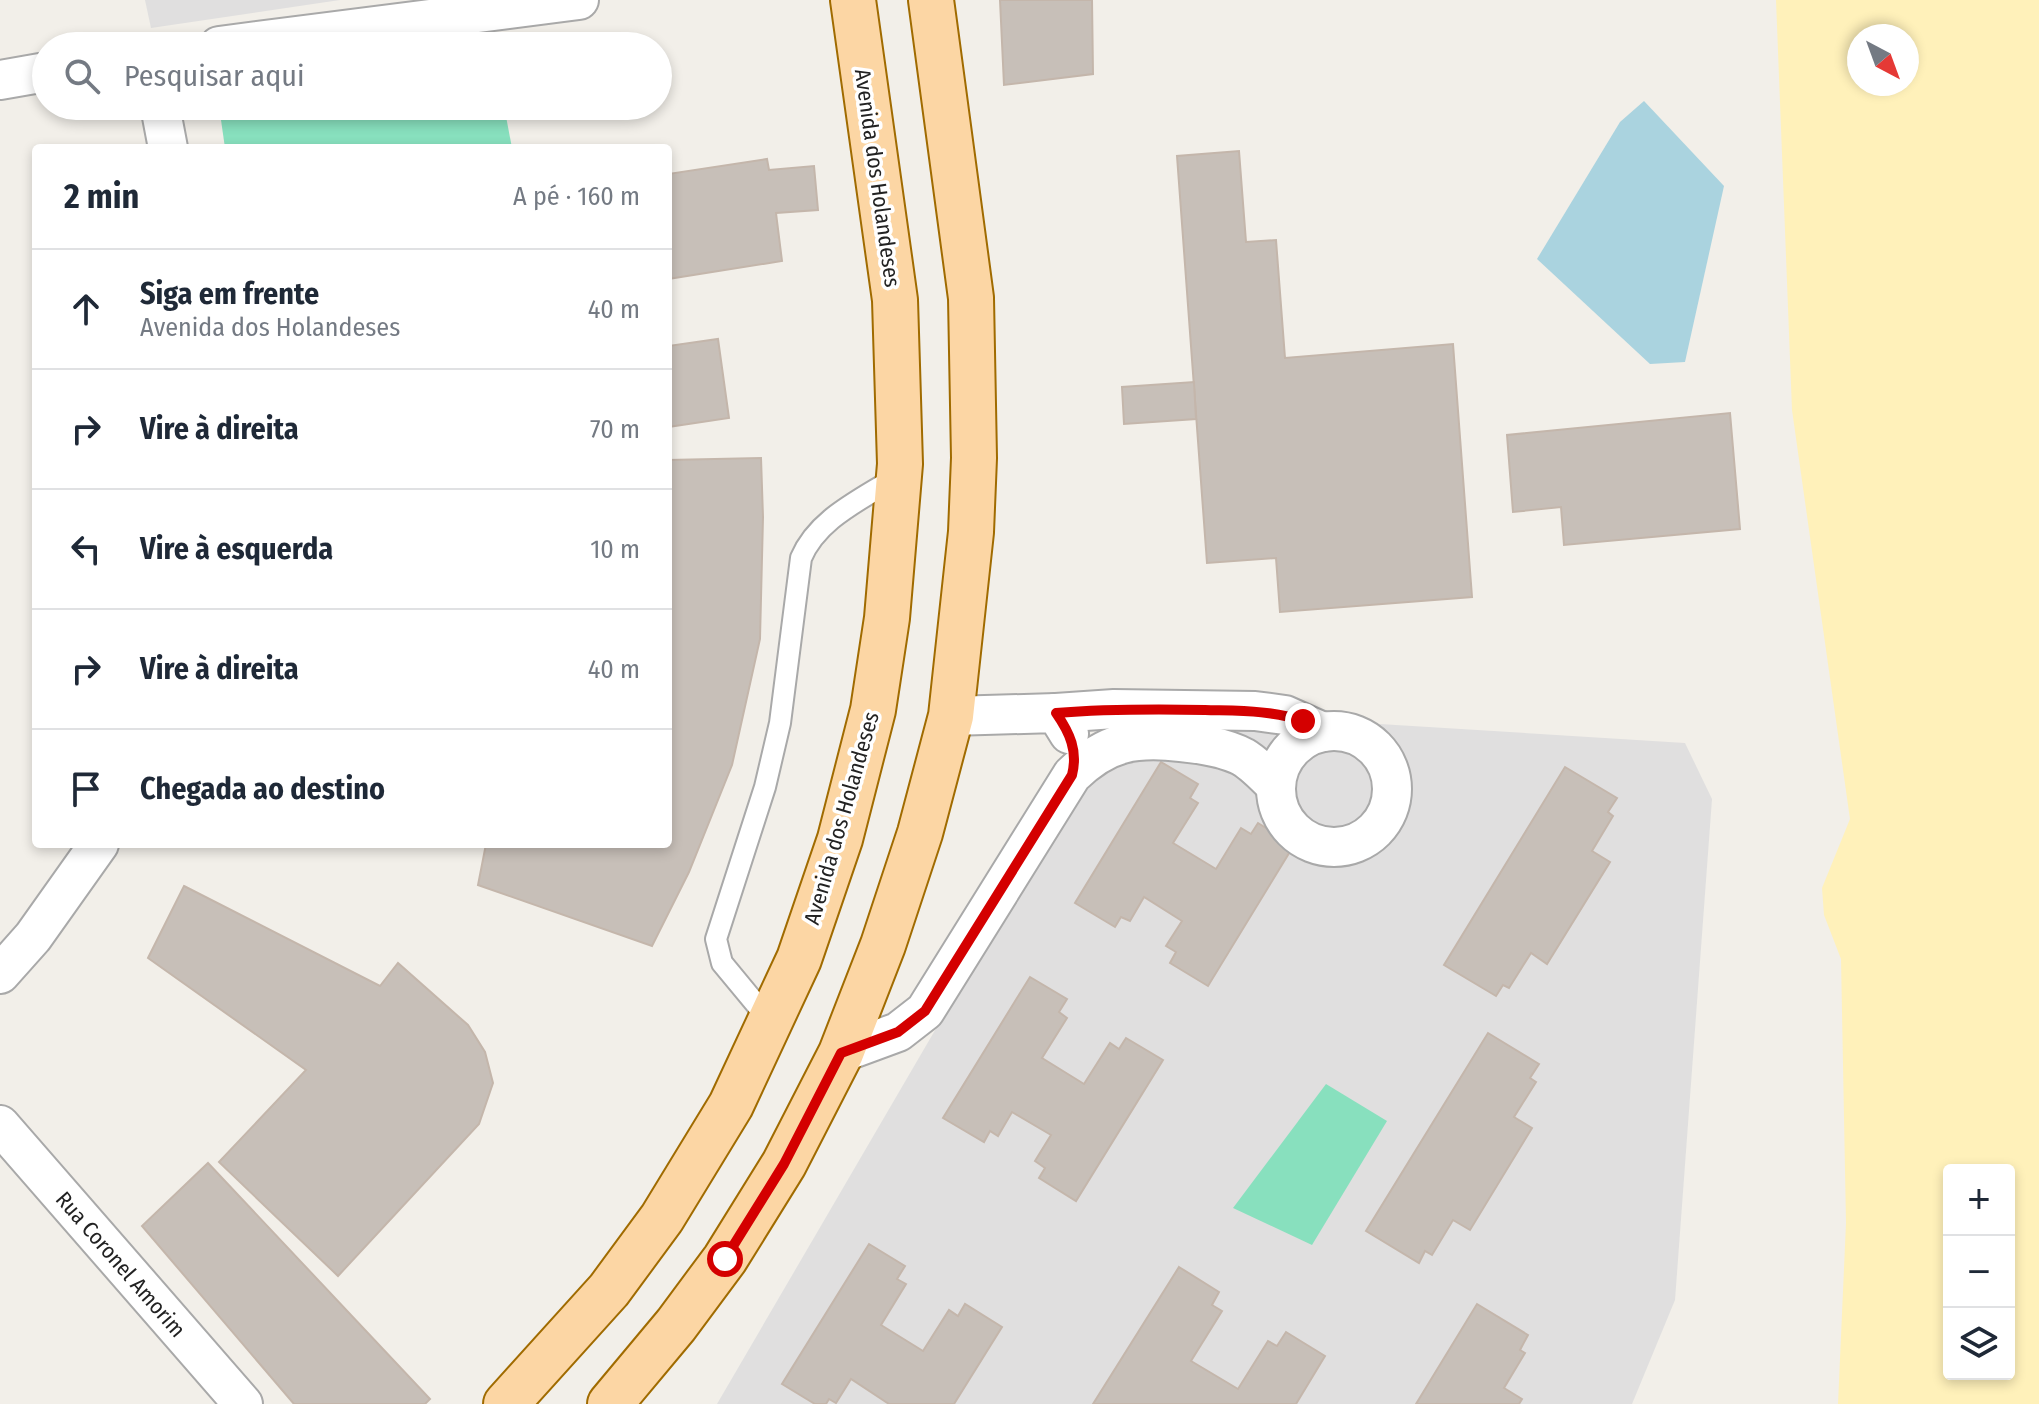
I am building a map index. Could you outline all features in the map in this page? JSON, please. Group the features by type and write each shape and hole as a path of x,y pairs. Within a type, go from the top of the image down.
{"main road":[{"name":"Avenida dos Holandeses","path":"506,1404 601,1300 662,1218 731,1105 799,959 840,839 873,710 887,618 899,475 895,300 853,0"},
{"path":"610,1404 676,1325 725,1259 784,1164 841,1053 883,945 920,833 951,716 971,532 974,458 971,298 931,0"}],"street":[{"path":"329,32 579,0"},
{"path":"0,80 32,74"},
{"path":"163,120 167,144"},
{"path":"951,716 1114,709 1255,711 1285,715 1323,732"},
{"path":"1056,713 1072,741 1075,764 1072,775"},
{"path":"1343,731 1361,737 1377,749 1387,765 1392,784 1390,804 1382,822 1368,836 1332,847 1314,844 1285,821 1278,804 1276,786 1280,767 1289,752 1304,739 1323,732 1343,731"},
{"path":"841,1053 898,1032 925,1011 1072,775 1088,760 1118,744 1154,739 1204,745 1242,757 1276,786"},
{"path":"0,974 33,937 96,848"},
{"name":"Rua Coronel Amorim","path":"0,1125 243,1404"}],"lane":[{"path":"771,1021 722,963 716,939 765,787 780,723 801,558 808,542 827,522 899,475"}],"shaded area":[{"path":"145,0 340,0 151,28"},
{"path":"1123,708 1685,743 1712,799 1675,1300 1632,1404 717,1404"}],"sand":[{"path":"1776,0 2039,0 2039,1404 1838,1404 1846,1223 1841,959 1824,915 1822,888 1850,819 1792,410"}],"green space":[{"path":"221,120 507,120 511,144 224,144"},
{"path":"1326,1084 1387,1121 1312,1245 1233,1208"}],"water":[{"path":"1644,101 1724,186 1685,362 1650,364 1537,259 1620,122"}],"building":[{"path":"1000,0 1092,0 1093,74 1004,85"},
{"path":"1239,151 1246,242 1276,240 1285,358 1453,344 1472,597 1280,612 1276,558 1207,563 1177,156"},
{"path":"767,159 769,170 814,166 818,210 776,213 782,261 672,278 672,173"},
{"path":"718,339 729,418 672,426 672,345"},
{"path":"1194,382 1196,419 1124,424 1122,387"},
{"path":"1730,413 1740,529 1564,545 1561,507 1513,512 1507,435"},
{"path":"761,458 760,639 732,765 689,872 652,946 478,885 485,848 672,848 672,460"},
{"path":"1161,762 1198,784 1190,798 1198,803 1173,843 1216,869 1241,828 1251,834 1258,823 1294,845 1208,986 1170,963 1176,952 1166,946 1182,921 1144,897 1130,921 1121,917 1115,927 1075,903"},
{"path":"1565,767 1617,798 1608,812 1613,816 1592,851 1610,862 1547,964 1531,953 1509,988 1503,985 1496,996 1444,965"},
{"path":"184,886 380,986 398,963 468,1025 485,1052 493,1083 479,1124 338,1276 219,1162 306,1070 148,958"},
{"path":"1030,977 1067,999 1059,1012 1067,1018 1042,1058 1084,1084 1110,1043 1119,1049 1126,1038 1163,1060 1076,1201 1039,1178 1045,1168 1035,1161 1051,1135 1012,1112 998,1136 990,1131 984,1142 943,1118"},
{"path":"1488,1033 1539,1064 1530,1078 1536,1082 1514,1117 1532,1128 1470,1230 1453,1220 1432,1255 1425,1251 1419,1263 1366,1231"},
{"path":"208,1163 430,1399 425,1404 294,1404 142,1226"},
{"path":"869,1244 905,1266 897,1279 906,1284 881,1325 923,1351 949,1310 958,1316 965,1304 1002,1327 954,1404 889,1404 851,1379 836,1403 829,1399 826,1404 815,1404 782,1384"},
{"path":"1179,1267 1219,1292 1212,1305 1222,1311 1191,1361 1238,1389 1268,1341 1277,1346 1286,1332 1325,1356 1296,1404 1093,1404"},
{"path":"1477,1304 1528,1335 1520,1350 1525,1353 1504,1388 1522,1399 1519,1404 1416,1404"}],"route":[{"path":"725,1259 784,1164 841,1053 898,1032 925,1011 1072,775 1075,764 1072,741 1056,713 1114,709 1255,711 1303,721"}]}
